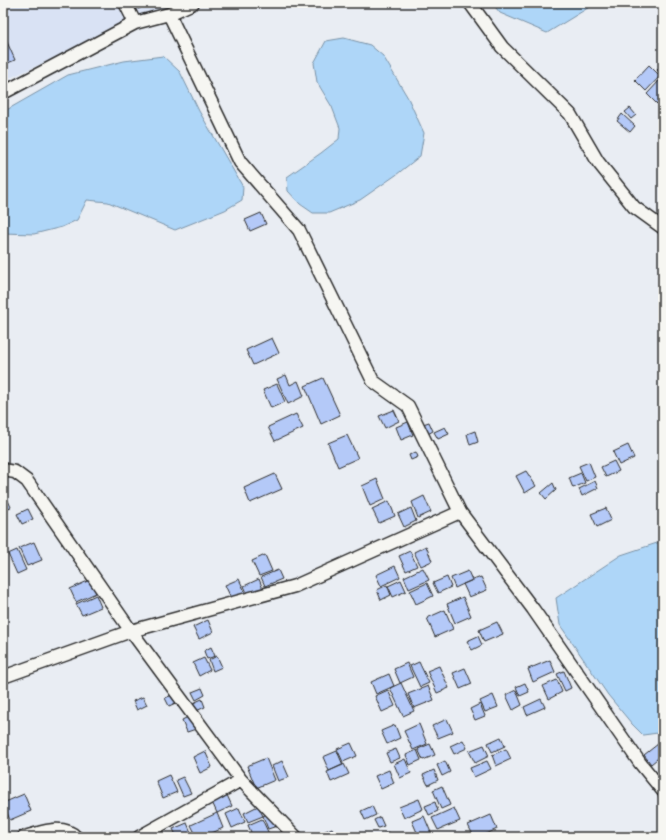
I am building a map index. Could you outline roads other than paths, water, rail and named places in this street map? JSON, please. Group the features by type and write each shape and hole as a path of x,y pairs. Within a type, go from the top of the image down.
{"street":[{"path":"125,3 135,23"},
{"path":"3,93 135,23 169,14 193,3"},
{"path":"470,3 502,47 570,114 598,162 634,207 663,228"},
{"path":"169,14 240,162 299,230 373,381 408,406 460,512 533,609 640,763 663,790"},
{"path":"3,470 15,472 27,481 132,631 241,780 296,837"},
{"path":"3,677 132,631 295,586 460,512"},
{"path":"138,837 241,780"},
{"path":"24,837 54,829 72,833 76,837"}],"water":[{"path":"492,3 596,3 547,33 500,13"},
{"path":"344,38 370,45 383,56 408,98 424,133 420,156 360,200 329,213 313,213 300,204 288,191 287,177 339,139 340,128 332,107 317,82 314,63 326,41"},
{"path":"163,56 180,72 199,111 243,187 242,200 225,210 175,230 108,202 87,200 77,220 62,227 34,234 3,233 3,112 68,75 124,61"},
{"path":"663,541 663,735 658,733 643,735 608,695 560,625 556,598 621,555"}]}
